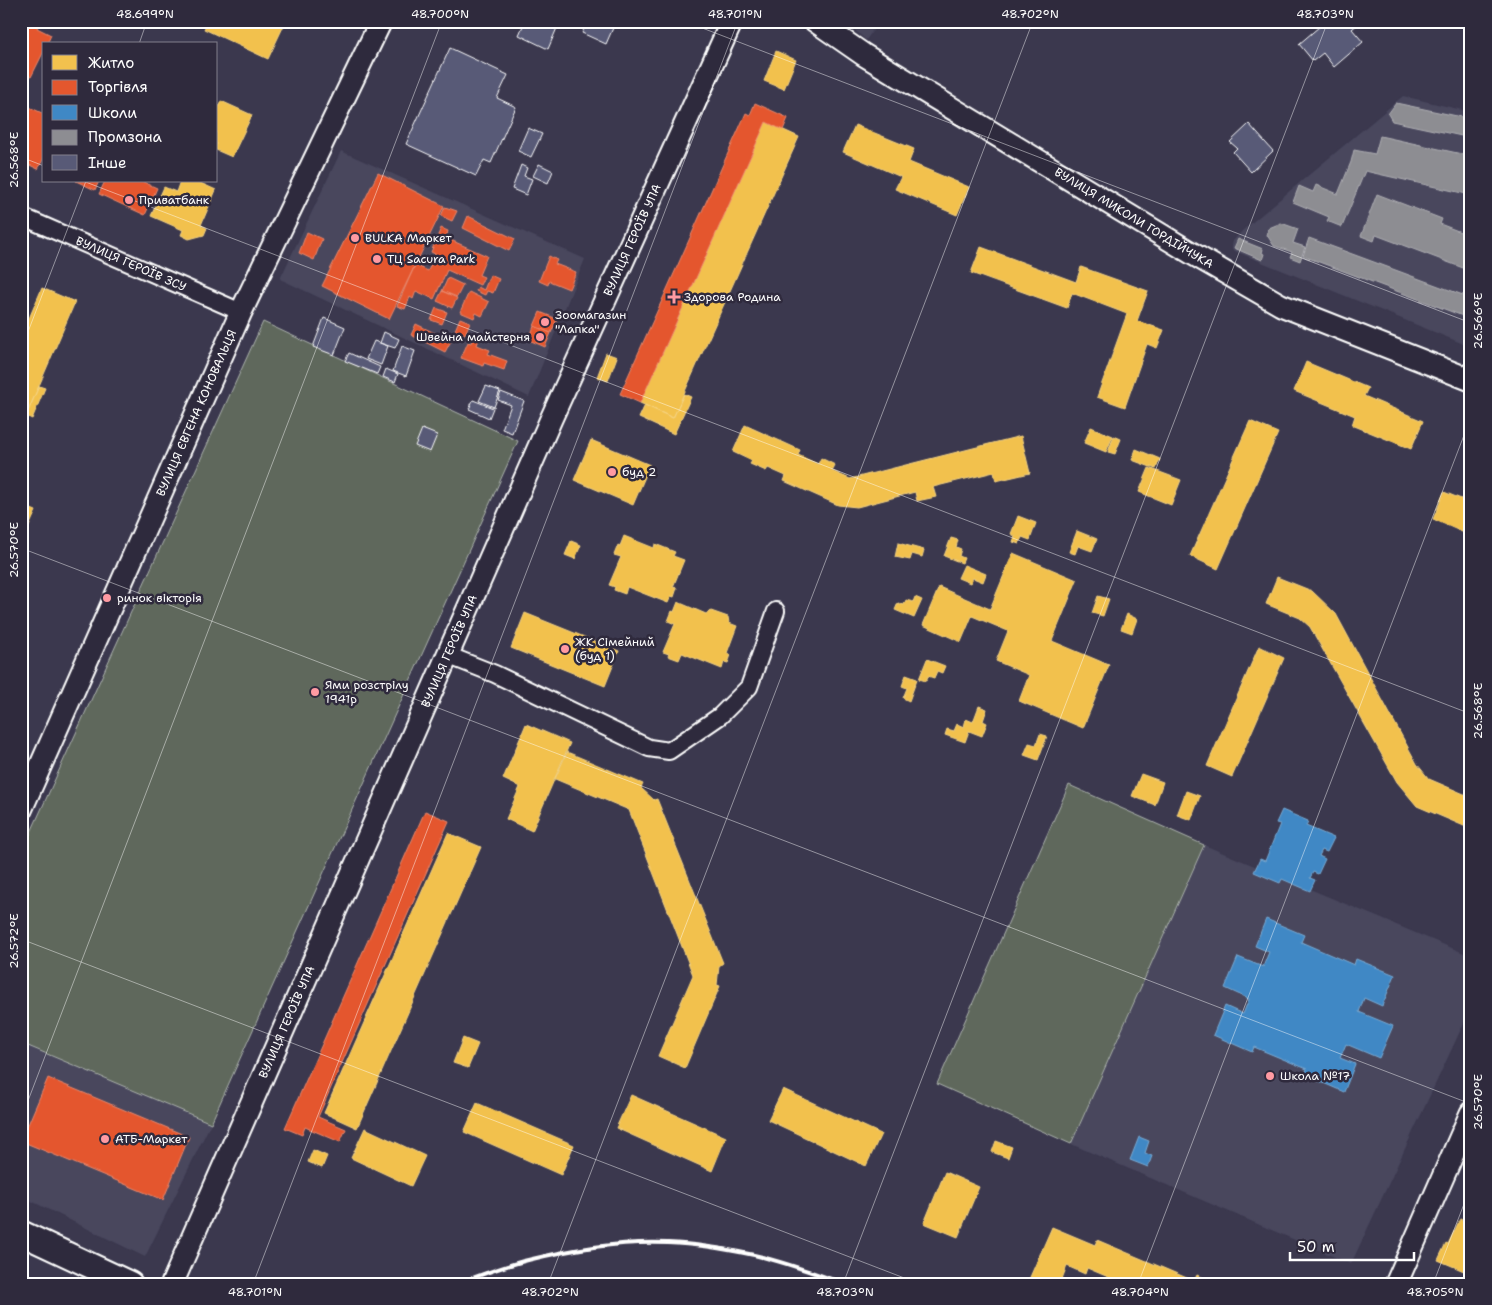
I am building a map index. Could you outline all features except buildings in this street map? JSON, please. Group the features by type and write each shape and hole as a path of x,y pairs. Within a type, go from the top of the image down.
{"main road":[{"path":"21,1233 115,1281"}],"street":[{"name":"ВУЛИЦЯ ЄВГЕНА КОНОВАЛЬЦЯ","path":"21,810 241,312 381,21"},
{"name":"ВУЛИЦЯ ГЕРОЇВ УПА","path":"172,1284 561,396 732,21"},
{"name":"ВУЛИЦЯ МИКОЛИ ГОРДІЙЧУКА","path":"815,21 864,55 1193,254 1281,305 1471,380"},
{"name":"ВУЛИЦЯ ГЕРОЇВ ЗСУ","path":"21,216 241,312"},
{"path":"447,655 495,674 649,748 669,752 720,716 749,687 776,611"},
{"path":"1396,1284 1471,1113"}],"shaded area":[{"path":"844,21 880,21 866,40"},
{"path":"1403,96 1471,112 1471,347 1232,250 1233,241 1242,231"},
{"path":"341,151 585,259 529,397 280,279"},
{"name":"Школа №17","path":"1204,845 1471,956 1471,1008 1351,1264 1071,1144"},
{"path":"21,1043 211,1123 145,1257 21,1196"}],"green space":[{"path":"263,322 518,441 211,1123 21,1043 21,854"},
{"path":"1069,785 1204,845 1071,1144 937,1084"}],"railway":[{"path":"455,1284 509,1265 545,1256 580,1249 633,1243 701,1246 754,1255 789,1264 845,1284"}],"place":[{"name":"Приватбанк","path":"129,200"},
{"name":"BULKA Маркет","path":"355,238"},
{"name":"ТЦ Sacura Park","path":"377,259"},
{"name":"Здорова Родина","path":"674,297"},
{"name":"Зоомагазин \"Лапка\"","path":"545,322"},
{"name":"Швейна майстерня","path":"540,337"},
{"name":"буд 2","path":"612,472"},
{"name":"ринок вікторія","path":"107,598"},
{"name":"ЖК Сімейний (буд 1)","path":"565,649"},
{"name":"Ями розстрілу 1941р","path":"315,692"},
{"name":"Школа №17","path":"1270,1076"},
{"name":"АТБ-Маркет","path":"105,1139"}]}
